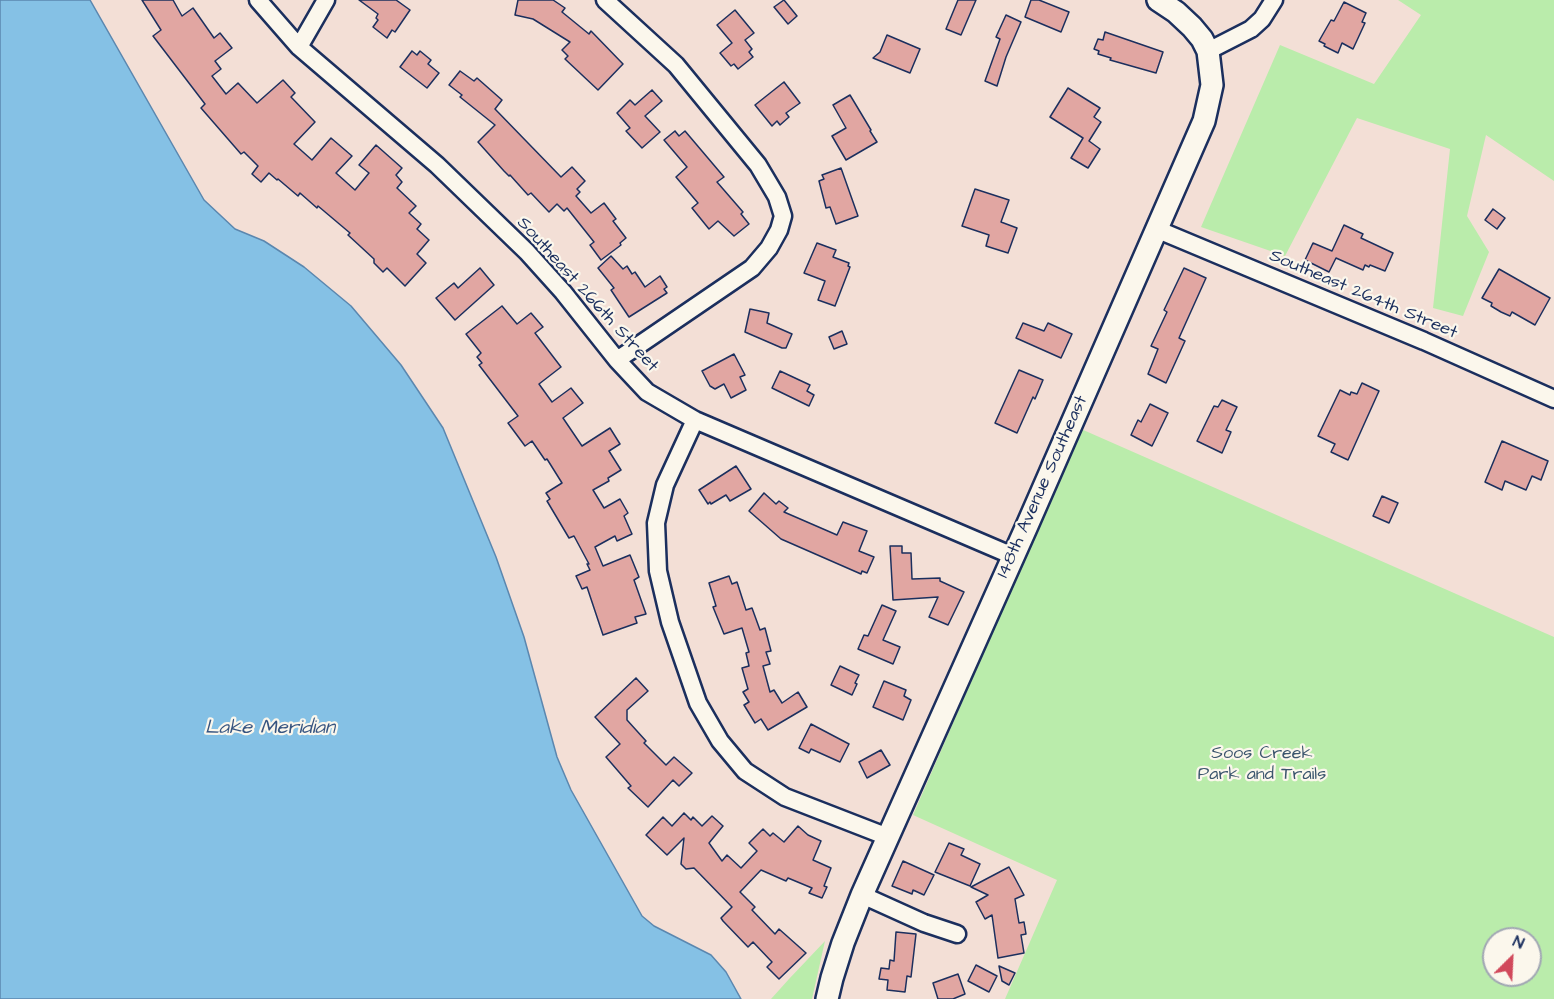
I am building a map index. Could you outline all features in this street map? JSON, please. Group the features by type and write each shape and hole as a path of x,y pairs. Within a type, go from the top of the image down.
{"street":[{"name":"Southeast 266th Street","path":"258,0 299,46 437,165 527,252 563,292 617,360 647,392 695,420 1013,556"},
{"path":"299,46 326,0"},
{"path":"605,0 676,65 758,165 777,196 783,216 769,248 752,268 617,360"},
{"path":"1158,0 1176,12 1191,27 1202,39 1208,51 1251,29 1262,19 1274,0"},
{"name":"148th Avenue Southeast","path":"828,999 843,943 862,895 1204,121 1212,85 1208,51"},
{"name":"Southeast 264th Street","path":"1156,228 1424,341 1554,399"},
{"path":"695,420 665,485 656,524 658,571 670,622 698,703 720,741 745,771 785,797 888,837"},
{"path":"862,895 924,923 957,934"}],"green space":[{"path":"1398,0 1554,0 1554,181 1486,135 1467,216 1489,252 1463,316 1433,308 1450,149 1357,118 1285,256 1201,227 1280,45 1374,84 1421,15"},
{"name":"Soos Creek Park and Trails","path":"1081,429 1554,637 1554,999 1005,999 1057,880 913,815"},
{"path":"825,941 812,999 771,999 789,979"}],"water":[{"name":"Lake Meridian","path":"0,0 90,0 204,200 235,229 264,241 304,267 351,306 401,365 443,428 496,557 524,637 557,757 571,790 642,916 654,926 711,955 726,972 741,999 0,999"}],"building":[{"path":"142,0 173,0 182,16 193,8 214,38 220,33 232,48 215,61 221,69 212,76 226,94 238,83 257,103 283,80 295,93 291,97 315,122 294,144 312,160 331,138 352,156 336,173 355,190 369,173 359,165 376,145 402,168 396,175 402,182 397,188 416,206 409,213 421,224 417,229 429,240 417,254 426,263 405,286 387,268 383,272 374,263 374,259 348,235 350,233 318,206 317,208 300,193 298,196 269,173 261,182 252,174 258,166 244,152 241,154 201,108 205,104 153,36 161,30"},
{"path":"359,0 396,0 410,10 395,32 392,30 387,38 373,27 378,20 376,18 378,14"},
{"path":"518,0 553,0 565,8 562,12 589,34 591,31 623,64 598,90 565,59 568,56 562,50 570,42 533,19 515,15"},
{"path":"784,0 797,16 788,24 774,7"},
{"path":"958,0 976,0 961,35 946,29"},
{"path":"1031,0 1039,0 1069,12 1061,32 1025,17"},
{"path":"1344,2 1366,13 1362,22 1365,23 1353,49 1342,43 1338,53 1319,41 1331,20 1334,21"},
{"path":"735,10 754,33 745,40 752,49 749,52 753,57 738,69 734,64 731,66 720,53 732,43 717,25"},
{"path":"1006,15 1021,22 997,86 985,81 1000,39 996,37"},
{"path":"1105,32 1163,52 1156,73 1110,60 1111,58 1098,54 1099,51 1094,49 1098,39 1103,40"},
{"path":"887,35 920,49 910,73 873,58 880,52"},
{"path":"412,51 417,55 420,51 431,60 428,64 439,73 427,88 400,67"},
{"path":"460,71 474,81 477,78 502,100 495,109 561,177 572,167 585,181 577,189 580,192 576,196 591,213 604,203 616,219 613,221 626,238 620,243 621,245 601,260 590,245 594,242 567,208 564,211 557,204 549,212 531,193 528,195 504,171 478,142 495,125 460,97 462,95 449,85"},
{"path":"784,82 800,103 786,113 789,117 780,125 777,121 772,126 755,105"},
{"path":"1068,88 1100,108 1094,117 1101,122 1089,141 1100,149 1088,168 1071,158 1083,138 1050,117"},
{"path":"652,90 662,101 645,116 660,132 642,148 626,131 630,128 617,113 630,100 635,105"},
{"path":"850,95 877,142 846,160 832,136 846,128 833,105"},
{"path":"675,131 679,136 685,131 724,177 717,182 743,212 741,214 749,224 734,236 718,221 709,229 692,208 698,203 676,177 687,167 664,140"},
{"path":"841,168 858,216 836,224 830,207 826,208 819,181 824,179 822,175"},
{"path":"975,189 1009,200 1001,222 1017,228 1008,253 986,246 989,235 962,226"},
{"path":"1493,209 1505,218 1497,229 1485,220"},
{"path":"1344,225 1363,234 1361,238 1393,253 1385,271 1370,265 1369,267 1365,265 1363,270 1336,258 1329,272 1305,260 1313,243 1332,251"},
{"path":"817,243 836,250 833,257 849,263 850,267 835,306 818,300 825,281 804,273"},
{"path":"611,256 623,269 627,266 632,274 635,272 645,287 660,276 667,287 664,289 667,293 629,317 611,290 614,288 598,268"},
{"path":"480,268 494,285 455,320 436,298 454,283 458,288"},
{"path":"1184,268 1206,278 1179,338 1185,341 1166,383 1148,374 1158,349 1151,346 1167,312 1164,310"},
{"path":"1499,269 1550,298 1535,325 1512,312 1510,316 1501,312 1491,306 1492,303 1482,298"},
{"path":"502,306 517,324 531,313 543,327 535,333 561,367 539,384 552,402 571,388 583,403 563,418 582,446 610,428 620,444 609,451 621,470 608,478 609,481 593,490 604,508 620,499 628,513 624,516 632,534 617,541 615,536 595,547 603,566 630,555 639,577 634,580 646,614 635,617 637,623 603,635 587,587 582,589 576,576 590,570 587,564 589,564 574,536 569,538 547,501 550,499 546,493 562,483 532,441 525,446 508,423 518,416 479,365 482,363 477,357 481,353 466,334"},
{"path":"750,309 769,313 767,323 792,334 786,348 745,332"},
{"path":"1023,323 1044,331 1048,323 1072,334 1061,358 1016,338"},
{"path":"842,331 847,344 834,349 829,337"},
{"path":"734,354 745,375 740,377 746,390 731,398 724,384 715,389 710,386 702,371"},
{"path":"1019,370 1043,380 1017,433 995,423"},
{"path":"780,371 810,385 807,391 814,395 809,406 772,388"},
{"path":"1362,383 1379,391 1348,460 1331,452 1335,444 1318,436 1340,390 1350,395 1351,392 1357,394"},
{"path":"1222,400 1237,407 1226,430 1231,432 1222,453 1197,441 1214,406 1218,407"},
{"path":"1150,404 1168,413 1152,446 1131,435 1138,420 1141,422"},
{"path":"1502,441 1548,461 1541,480 1532,476 1526,490 1505,481 1502,490 1485,482"},
{"path":"736,466 751,489 730,501 726,495 708,504 699,490"},
{"path":"764,493 776,504 779,501 788,508 784,512 837,535 843,522 867,531 859,551 874,557 867,573 862,571 861,574 781,539 749,511"},
{"path":"1382,496 1398,503 1389,523 1373,516"},
{"path":"890,546 902,546 902,553 911,553 912,579 940,578 940,581 964,592 948,625 929,617 938,597 893,600"},
{"path":"729,576 732,584 737,582 746,610 752,608 760,630 765,628 771,651 766,652 770,664 763,666 770,692 774,690 782,703 798,692 807,707 768,730 761,719 755,723 744,705 749,702 743,692 748,689 742,668 749,666 746,653 749,652 742,628 724,634 713,607 716,606 709,583"},
{"path":"882,605 896,611 883,640 900,647 893,664 858,649 864,635 868,636"},
{"path":"840,666 859,675 852,695 831,685"},
{"path":"636,678 648,691 627,710 627,720 646,741 644,743 666,765 674,757 692,773 679,786 673,780 648,807 628,788 631,786 606,757 620,744 595,717"},
{"path":"884,681 906,690 904,696 911,700 903,720 873,707"},
{"path":"811,724 849,744 840,762 811,749 809,753 799,748"},
{"path":"881,750 890,765 867,778 859,762"},
{"path":"684,813 691,820 693,817 702,826 712,816 723,826 709,843 722,861 727,855 741,868 757,851 749,843 763,829 770,836 773,833 784,842 798,826 808,835 821,841 813,860 831,868 822,898 809,893 812,888 788,878 786,881 761,870 740,892 755,907 752,910 775,934 779,929 806,953 779,979 767,967 772,962 753,942 748,947 721,918 732,907 694,868 686,869 681,864 684,838 667,855 646,835 663,817 672,826"},
{"path":"949,843 964,849 961,855 980,864 970,886 935,872"},
{"path":"903,861 934,875 924,895 913,890 912,894 892,886"},
{"path":"1009,867 1024,895 1015,899 1019,923 1024,922 1026,934 1021,935 1024,953 998,958 992,915 985,919 976,902 988,895 971,887"},
{"path":"896,932 916,934 911,977 907,976 905,992 887,990 888,980 879,979 881,968 889,969 890,960 894,961"},
{"path":"976,965 997,976 989,992 968,981"},
{"path":"999,966 1015,973 1009,985 1002,981"},
{"path":"958,974 965,994 953,999 938,999 933,983"}]}
